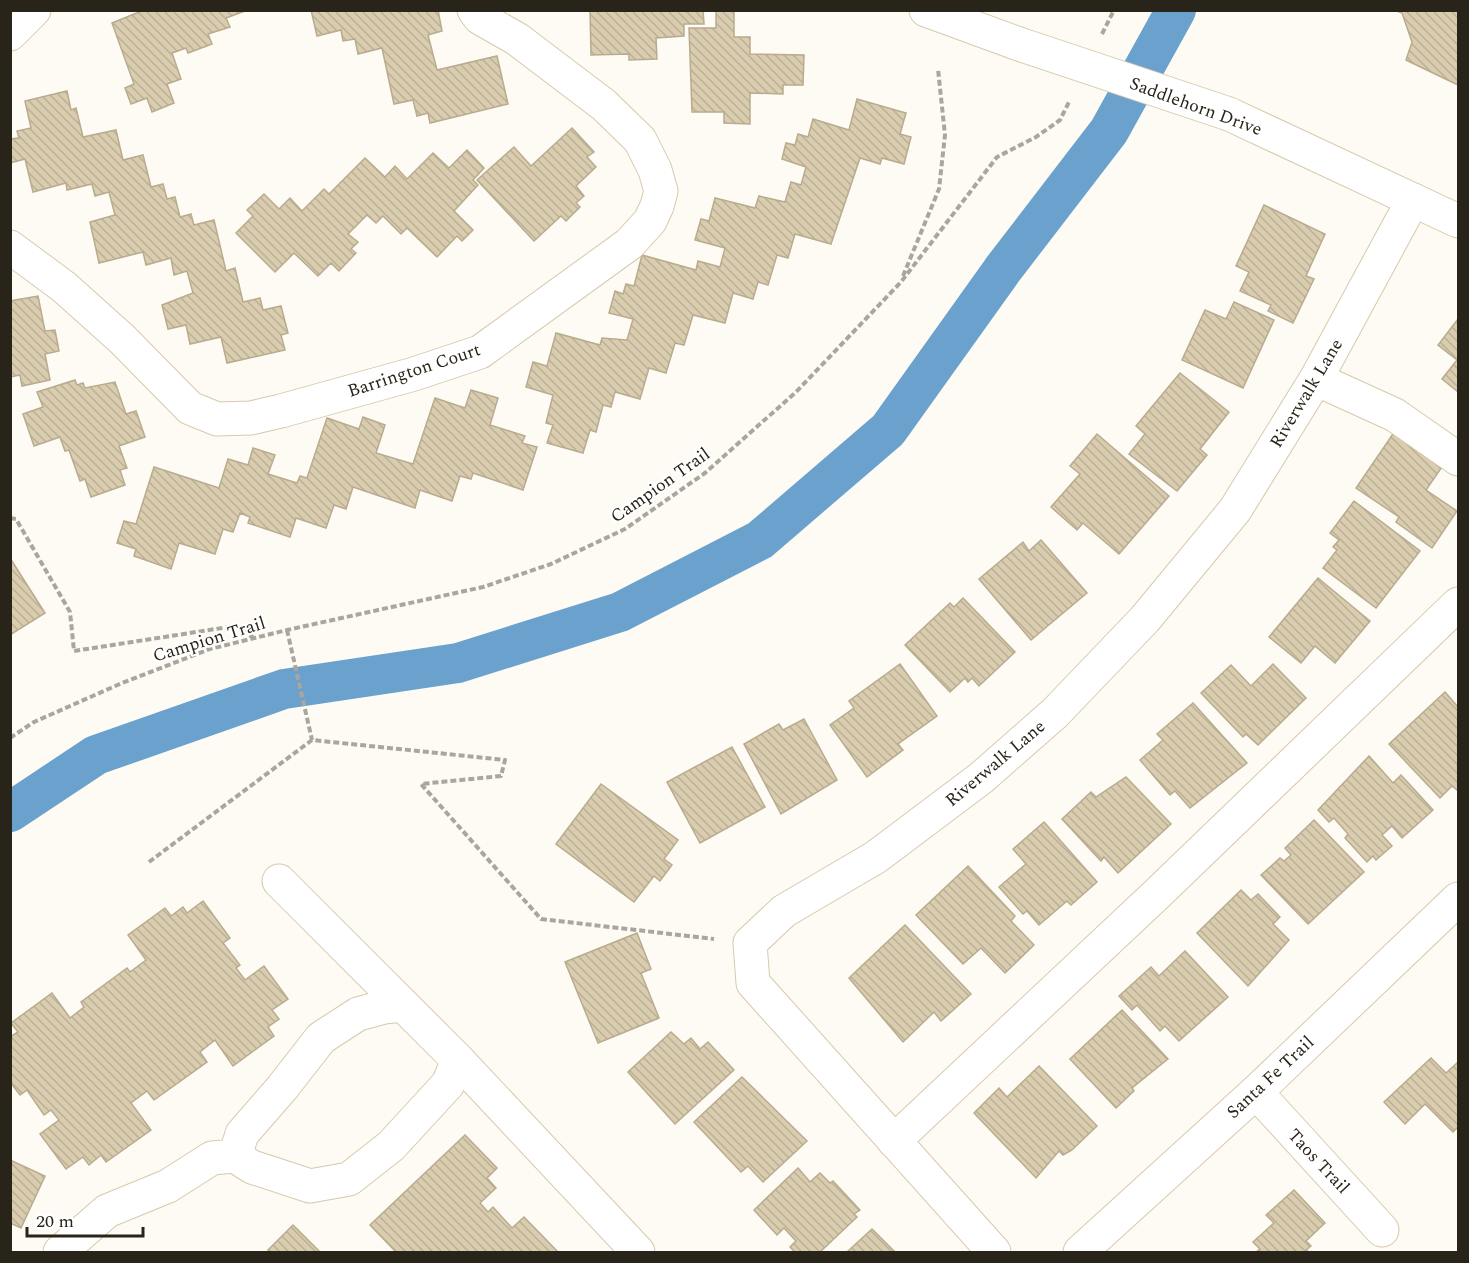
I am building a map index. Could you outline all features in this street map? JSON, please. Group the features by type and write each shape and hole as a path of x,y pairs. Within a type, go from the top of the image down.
{"street":[{"path":"10,34 34,10"},
{"name":"Barrington Court","path":"10,247 64,287 115,332 144,359 189,408 217,419 251,418 271,413 414,374 480,352 629,244 650,221 657,206 660,191 655,170 640,140 611,112 517,39 480,18 474,10"},
{"name":"Saddlehorn Drive","path":"926,10 1019,44 1229,114 1458,221"},
{"name":"Riverwalk Lane","path":"750,944 784,911 876,857 971,785 1055,713 1145,619 1235,510 1316,379 1413,200"},
{"path":"1316,379 1395,415 1458,459"},
{"path":"894,1141 1174,878 1458,604"},
{"path":"279,881 458,1060 638,1252"},
{"name":"Santa Fe Trail","path":"1080,1252 1256,1092 1458,899"},
{"path":"750,944 753,983 994,1252"},
{"path":"235,1156 242,1134 321,1038 358,1014 403,1005"},
{"path":"60,1252 107,1211 168,1186 212,1158 235,1156 252,1167 310,1186 348,1179 391,1146 448,1084 458,1060"},
{"name":"Taos Trail","path":"1256,1092 1382,1230"}],"path":[{"path":"1099,40 1114,10"},
{"path":"901,282 939,189 945,135 938,69"},
{"name":"Campion Trail","path":"10,738 34,722 122,683 210,649 483,587 551,564 626,529 705,474 796,392 901,282 996,157 1036,137 1060,120 1075,90"},
{"path":"10,518 16,519 70,612 74,651 236,626 255,638"},
{"path":"287,630 312,740"},
{"path":"149,862 312,740 505,760 501,776 420,784 541,920 750,944"}],"building":[{"path":"144,10 245,11 226,18 230,27 208,34 212,44 188,53 186,48 172,53 181,79 167,84 174,103 152,112 147,98 131,104 125,88 134,84 112,23"},
{"path":"311,10 438,10 442,31 428,35 437,70 497,56 508,104 430,123 428,113 417,116 413,100 394,104 382,48 358,54 355,39 343,41 341,30 317,36"},
{"path":"590,10 703,10 704,24 684,24 684,36 656,38 657,59 629,60 629,54 591,55"},
{"path":"716,10 734,10 734,37 750,37 750,54 804,55 803,85 783,85 783,94 750,93 750,124 724,123 724,112 692,112 689,28 716,28"},
{"path":"1394,10 1458,10 1458,85 1406,60 1412,42 1402,13"},
{"path":"67,91 71,110 76,108 83,137 116,130 123,160 143,155 151,187 163,184 167,199 175,197 180,217 191,214 194,225 214,220 226,271 235,268 243,302 260,298 263,310 281,306 288,333 281,335 285,350 227,363 221,337 190,344 186,325 168,329 162,305 193,293 187,271 174,275 171,258 146,265 143,252 99,263 90,222 115,215 109,192 95,196 92,184 67,190 66,183 33,192 25,159 10,163 10,139 19,138 17,131 31,128 25,101"},
{"path":"857,99 906,113 900,134 911,137 904,164 882,158 880,164 860,158 831,244 795,234 788,258 777,255 768,285 758,282 753,299 733,293 725,323 693,315 684,345 675,343 666,373 649,368 640,399 615,392 611,407 603,405 596,432 590,430 583,453 547,443 553,425 546,423 553,395 526,387 533,362 547,366 556,333 600,345 602,338 627,340 633,319 609,313 615,291 623,294 626,284 634,286 642,255 696,270 698,261 720,267 725,248 695,240 701,219 709,221 715,198 755,208 759,196 785,202 791,182 801,185 806,167 782,159 786,143 795,145 798,134 808,137 813,119 849,130"},
{"path":"572,128 594,152 587,157 596,167 576,186 584,196 576,203 580,207 566,221 561,216 534,241 477,180 514,147 531,166"},
{"path":"467,150 484,168 473,180 478,185 454,211 473,230 462,241 457,236 437,257 407,228 401,234 383,216 376,223 367,215 348,234 358,242 351,249 356,253 339,271 331,263 318,276 294,253 275,272 236,233 253,216 247,210 264,194 279,209 290,198 302,211 324,189 329,194 365,158 385,177 395,166 407,179 433,153 449,168"},
{"path":"1264,205 1325,234 1306,276 1314,279 1293,323 1268,311 1271,305 1240,291 1249,272 1236,266"},
{"path":"38,296 45,331 55,330 59,351 45,354 50,380 22,386 20,375 10,377 10,301"},
{"path":"1234,302 1274,320 1243,388 1182,360 1205,310 1226,319"},
{"path":"1458,319 1458,392 1442,379 1457,360 1438,345"},
{"path":"1180,373 1229,412 1200,449 1207,455 1177,491 1129,454 1145,434 1136,426"},
{"path":"75,380 77,385 83,383 85,388 115,382 126,414 136,411 145,437 119,446 127,468 120,470 125,485 91,497 85,479 80,481 69,450 65,451 60,437 34,446 23,414 43,407 37,392"},
{"path":"471,390 498,398 490,425 525,436 522,443 537,447 523,490 473,473 471,479 460,476 452,501 420,490 415,508 353,487 346,509 334,505 326,528 296,518 290,537 248,523 250,517 240,513 233,532 223,529 215,554 179,543 171,569 134,556 136,549 117,543 124,521 136,524 154,467 219,488 228,459 248,465 253,448 275,455 268,474 297,483 300,476 307,478 327,418 359,429 363,417 385,425 376,453 413,464 435,398 465,408"},
{"path":"1397,428 1446,461 1426,490 1457,511 1432,548 1396,522 1399,517 1356,488"},
{"path":"1097,434 1169,496 1119,554 1083,523 1077,530 1051,507 1080,474 1070,466"},
{"path":"1354,501 1420,551 1376,608 1323,568 1337,550 1333,547 1339,540 1330,533"},
{"path":"1041,540 1087,593 1031,640 979,579 1023,542 1029,551"},
{"path":"10,558 45,613 10,635"},
{"path":"1318,578 1370,621 1335,663 1315,646 1301,663 1269,637"},
{"path":"963,598 1015,652 979,686 972,678 968,682 965,678 950,692 905,645 950,603 954,607"},
{"path":"900,664 937,716 898,744 903,750 867,777 830,725 854,708 849,701"},
{"path":"1273,664 1306,698 1258,745 1246,734 1243,737 1201,693 1231,665 1251,686"},
{"path":"1445,692 1458,707 1458,788 1457,790 1452,786 1440,798 1389,744"},
{"path":"1193,703 1247,763 1190,808 1175,791 1170,795 1140,760 1163,740 1157,734"},
{"path":"804,719 837,780 781,814 744,744 779,724 783,730"},
{"path":"732,747 765,807 700,843 667,782"},
{"path":"1369,756 1393,783 1401,775 1433,810 1402,838 1392,826 1382,835 1392,846 1376,860 1373,856 1367,862 1345,838 1348,834 1334,818 1329,822 1318,810"},
{"path":"1126,777 1171,824 1118,873 1104,857 1101,861 1062,819 1091,792 1096,797"},
{"path":"601,784 678,840 664,859 672,865 660,881 654,876 634,902 556,844"},
{"path":"1314,820 1364,872 1308,924 1261,875 1280,858 1284,861 1291,855 1285,848"},
{"path":"1044,822 1097,882 1071,905 1067,901 1039,925 1027,911 1023,914 999,887 1026,864 1013,849"},
{"path":"968,866 1015,916 1011,921 1034,945 1005,973 981,948 963,964 916,915"},
{"path":"1241,890 1251,900 1258,894 1280,917 1273,924 1289,940 1248,986 1197,933"},
{"path":"203,901 230,938 223,943 240,965 236,968 245,980 264,966 288,999 272,1010 279,1019 268,1027 274,1036 233,1066 215,1040 200,1052 207,1062 154,1100 147,1091 131,1103 151,1130 106,1162 101,1155 89,1165 83,1157 66,1169 40,1134 59,1120 51,1110 44,1115 27,1090 20,1095 10,1082 10,1037 18,1032 11,1023 52,993 70,1018 84,1007 81,1002 127,968 130,972 146,960 128,935 165,908 171,916 183,907 187,913"},
{"path":"905,925 971,994 941,1021 934,1012 903,1042 849,978"},
{"path":"637,933 651,969 641,973 659,1018 598,1043 565,962"},
{"path":"1185,951 1228,997 1179,1041 1165,1026 1160,1031 1137,1005 1132,1010 1119,996 1151,967 1159,976"},
{"path":"1122,1010 1168,1059 1132,1088 1134,1091 1116,1108 1070,1059"},
{"path":"671,1032 684,1044 691,1038 700,1049 708,1042 734,1070 675,1124 628,1072"},
{"path":"1431,1058 1446,1073 1457,1063 1458,1065 1458,1127 1453,1132 1425,1104 1405,1124 1384,1102"},
{"path":"1039,1066 1097,1126 1072,1150 1063,1155 1059,1151 1036,1178 974,1113 999,1088 1007,1097"},
{"path":"742,1077 807,1141 763,1182 748,1166 741,1172 694,1122"},
{"path":"465,1135 497,1168 487,1178 496,1188 480,1203 488,1212 493,1207 512,1228 524,1217 558,1252 396,1252 370,1225"},
{"path":"10,1160 45,1176 21,1228 10,1223"},
{"path":"798,1168 810,1182 820,1173 830,1183 833,1181 860,1210 854,1214 857,1217 820,1252 795,1252 790,1247 796,1241 784,1228 777,1235 754,1210"},
{"path":"1294,1190 1325,1223 1306,1241 1311,1246 1306,1250 1309,1252 1256,1252 1260,1249 1253,1242 1274,1223 1266,1215"},
{"path":"293,1225 320,1252 270,1252 268,1250"},
{"path":"872,1229 895,1252 847,1252"}],"waterway":[{"path":"10,812 96,755 284,689 458,663 620,612 760,540 888,430 1003,269 1109,131 1176,10"}]}
